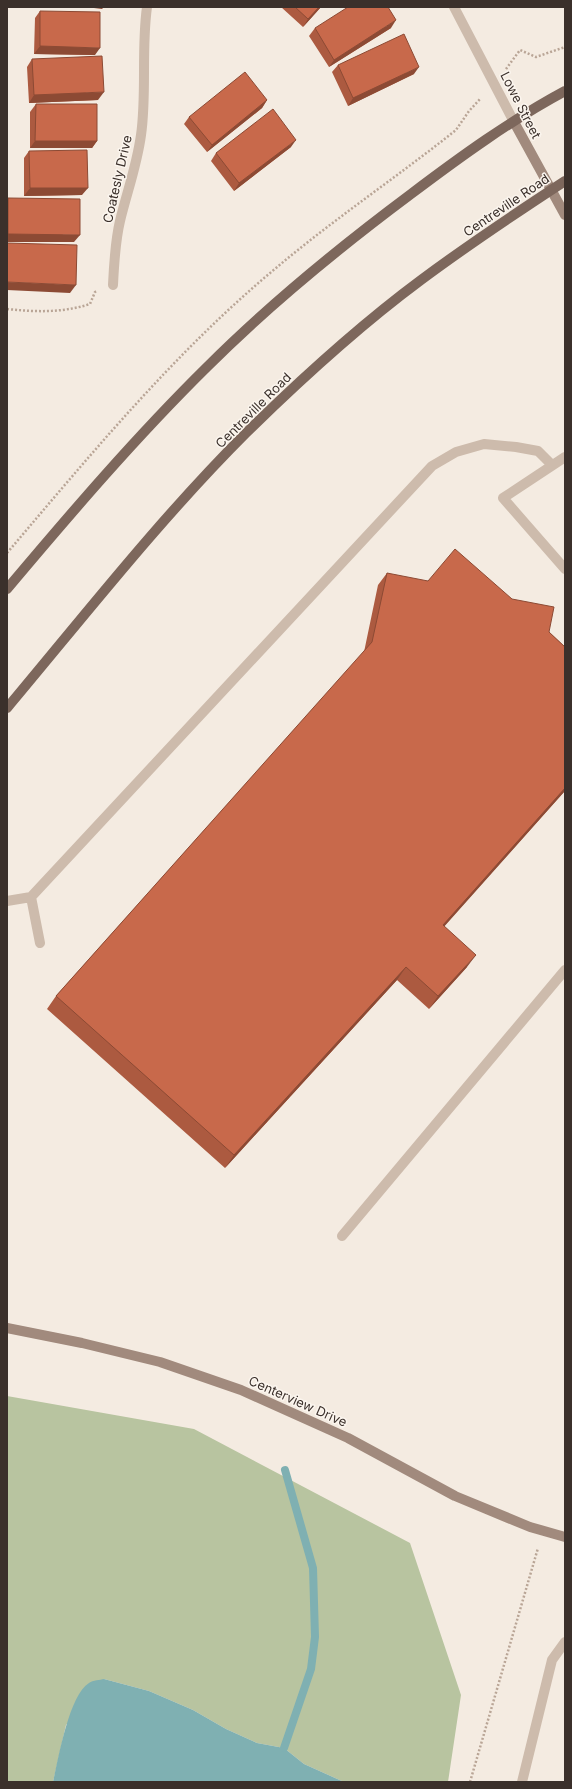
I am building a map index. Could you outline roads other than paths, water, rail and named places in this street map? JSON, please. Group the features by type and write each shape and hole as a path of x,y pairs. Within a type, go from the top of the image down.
{"main road":[{"path":"7,589 79,504 142,434 207,366 276,302 360,232 449,165 514,122 565,91"},
{"name":"Centreville Road","path":"7,708 127,564 181,503 245,434 302,379 357,331 420,281 490,231 565,182"}],"street":[{"name":"Coatesly Drive","path":"113,285 120,221 137,165 141,134 144,100 144,27 147,7"},
{"name":"Lowe Street","path":"454,7 514,122 565,215"},
{"path":"7,901 31,897 432,466 456,452 484,444 538,451 552,466"},
{"path":"565,457 503,498 565,569"},
{"path":"31,897 40,943"},
{"path":"342,1236 565,970"},
{"name":"Centerview Drive","path":"7,1328 82,1342 160,1362 241,1390 348,1438 454,1496 565,1537"},
{"path":"522,1782 552,1660 565,1642"}],"water":[{"path":"104,1679 149,1691 193,1710 226,1729 257,1743 284,1748 304,1764 344,1782 53,1782 65,1729 76,1700 82,1690 89,1683"}],"waterway":[{"path":"284,1748 311,1669 315,1637 313,1568 285,1470"}]}
